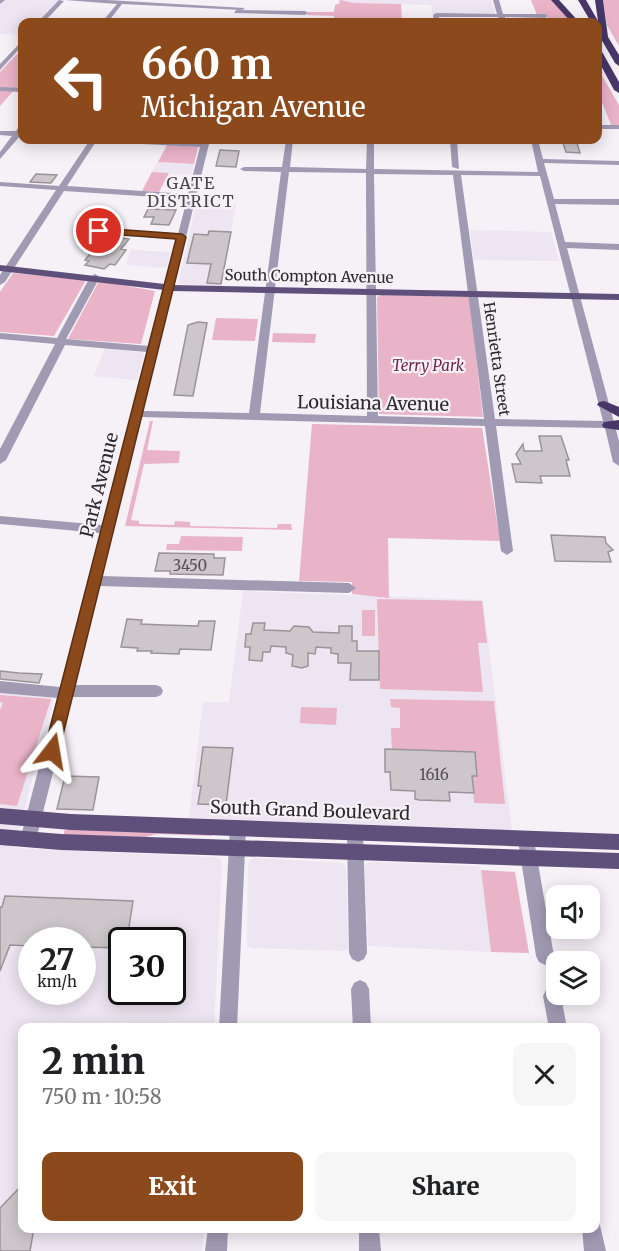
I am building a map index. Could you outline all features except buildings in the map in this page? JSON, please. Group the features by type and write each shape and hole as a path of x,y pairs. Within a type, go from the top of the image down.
{"highway":[{"path":"555,0 571,18"},
{"path":"582,0 592,18"},
{"path":"599,0 606,30 604,37"},
{"path":"570,1 580,18"},
{"path":"602,34 619,63"},
{"path":"602,59 619,90"},
{"path":"604,405 619,413"}],"main road":[{"name":"South Compton Avenue","path":"4,268 95,277 169,288 619,297"},
{"name":"South Grand Boulevard","path":"0,816 34,820 355,833 527,849 619,861"},
{"name":"South Grand Boulevard","path":"0,837 355,853 527,849 619,842"}],"street":[{"path":"239,0 239,18"},
{"path":"236,18 244,0"},
{"path":"496,0 502,18"},
{"path":"45,18 64,1 181,3 297,18"},
{"path":"108,18 120,2"},
{"path":"304,18 306,5"},
{"path":"516,18 545,16"},
{"path":"0,51 18,52"},
{"path":"0,68 18,53"},
{"path":"0,89 18,90"},
{"path":"602,127 619,128"},
{"path":"0,133 18,132"},
{"path":"0,157 18,136"},
{"path":"0,282 4,268 90,144"},
{"name":"Park Avenue","path":"28,840 205,144"},
{"path":"254,417 288,144"},
{"path":"370,144 373,419"},
{"name":"Henrietta Street","path":"454,144 507,551"},
{"path":"535,144 604,405 614,425 619,462"},
{"path":"540,161 619,163"},
{"path":"244,169 457,170 543,174"},
{"path":"0,184 192,197"},
{"path":"550,201 619,202"},
{"path":"82,230 182,237"},
{"path":"561,245 619,247"},
{"path":"0,460 95,277"},
{"path":"0,336 153,349"},
{"name":"Louisiana Avenue","path":"137,414 614,425"},
{"path":"0,520 108,530"},
{"path":"95,581 349,588"},
{"path":"0,687 52,693 156,691"},
{"path":"228,1023 238,828"},
{"path":"355,833 358,953"},
{"path":"527,849 545,956"},
{"path":"360,989 362,1023"},
{"path":"554,1005 557,1023"},
{"path":"216,1251 218,1233"},
{"path":"369,1233 370,1251"},
{"path":"593,1233 595,1251"}],"shaded area":[{"path":"0,0 59,0 42,18 18,18 18,35 0,34"},
{"path":"338,0 491,0 495,14 432,14 431,5 338,3"},
{"path":"158,162 194,164 191,175 152,172"},
{"path":"196,205 236,205 220,287 178,284"},
{"path":"470,230 551,232 559,261 474,260"},
{"path":"131,250 171,252 166,268 126,265"},
{"path":"105,348 144,353 137,380 94,376"},
{"path":"243,591 483,600 512,830 189,818 203,702 229,702"},
{"path":"0,693 51,698 53,701 14,848 214,857 221,859 222,864 214,1023 18,1023 18,1233 204,1233 202,1251 0,1251"},
{"path":"255,858 343,863 346,868 348,949 343,951 251,948 247,945 248,865 250,860"},
{"path":"371,862 480,866 491,952 368,946 365,869 366,864"}],"green space":[{"path":"340,0 353,3 401,4 402,18 334,18 334,16 307,15 308,12 334,12 335,5 340,3"},
{"path":"531,0 553,0 569,18 548,18 546,15 537,15"},
{"path":"603,0 619,0 619,46 607,25"},
{"path":"17,54 18,88 0,106 0,72"},
{"path":"602,76 619,105 619,125 611,125 602,102"},
{"path":"167,145 198,147 194,164 158,162"},
{"path":"152,172 169,173 159,192 142,191"},
{"path":"13,273 86,280 54,336 0,332 0,292"},
{"path":"99,281 155,291 141,344 68,339"},
{"name":"Terry Park","path":"381,295 469,297 483,417 379,414 377,297"},
{"path":"216,318 258,319 255,341 212,340"},
{"path":"273,333 316,334 315,343 272,342"},
{"path":"150,421 153,421 147,450 180,451 179,463 144,464 131,520 139,521 139,524 174,525 175,521 190,522 190,526 277,528 278,524 291,524 292,530 125,526"},
{"path":"312,424 482,428 500,541 388,538 389,598 352,594 352,582 299,581"},
{"path":"181,536 243,537 242,551 166,550 167,544 179,544"},
{"path":"377,599 482,601 487,643 478,643 483,692 380,689"},
{"path":"362,610 375,610 375,636 362,636"},
{"path":"0,695 51,699 17,806 0,804 0,710 3,703 0,702"},
{"path":"390,699 494,701 505,804 474,803 472,776 477,775 475,752 392,750 391,728 400,728 400,708 391,707"},
{"path":"301,707 337,708 336,725 300,723"},
{"path":"68,829 212,834 212,836 157,834 138,839 64,836 64,831"},
{"path":"481,870 515,872 529,953 491,952"}],"district":[{"name":"GATE DISTRICT","path":"191,192"}],"route":[{"path":"52,751 182,237 99,231"}]}
